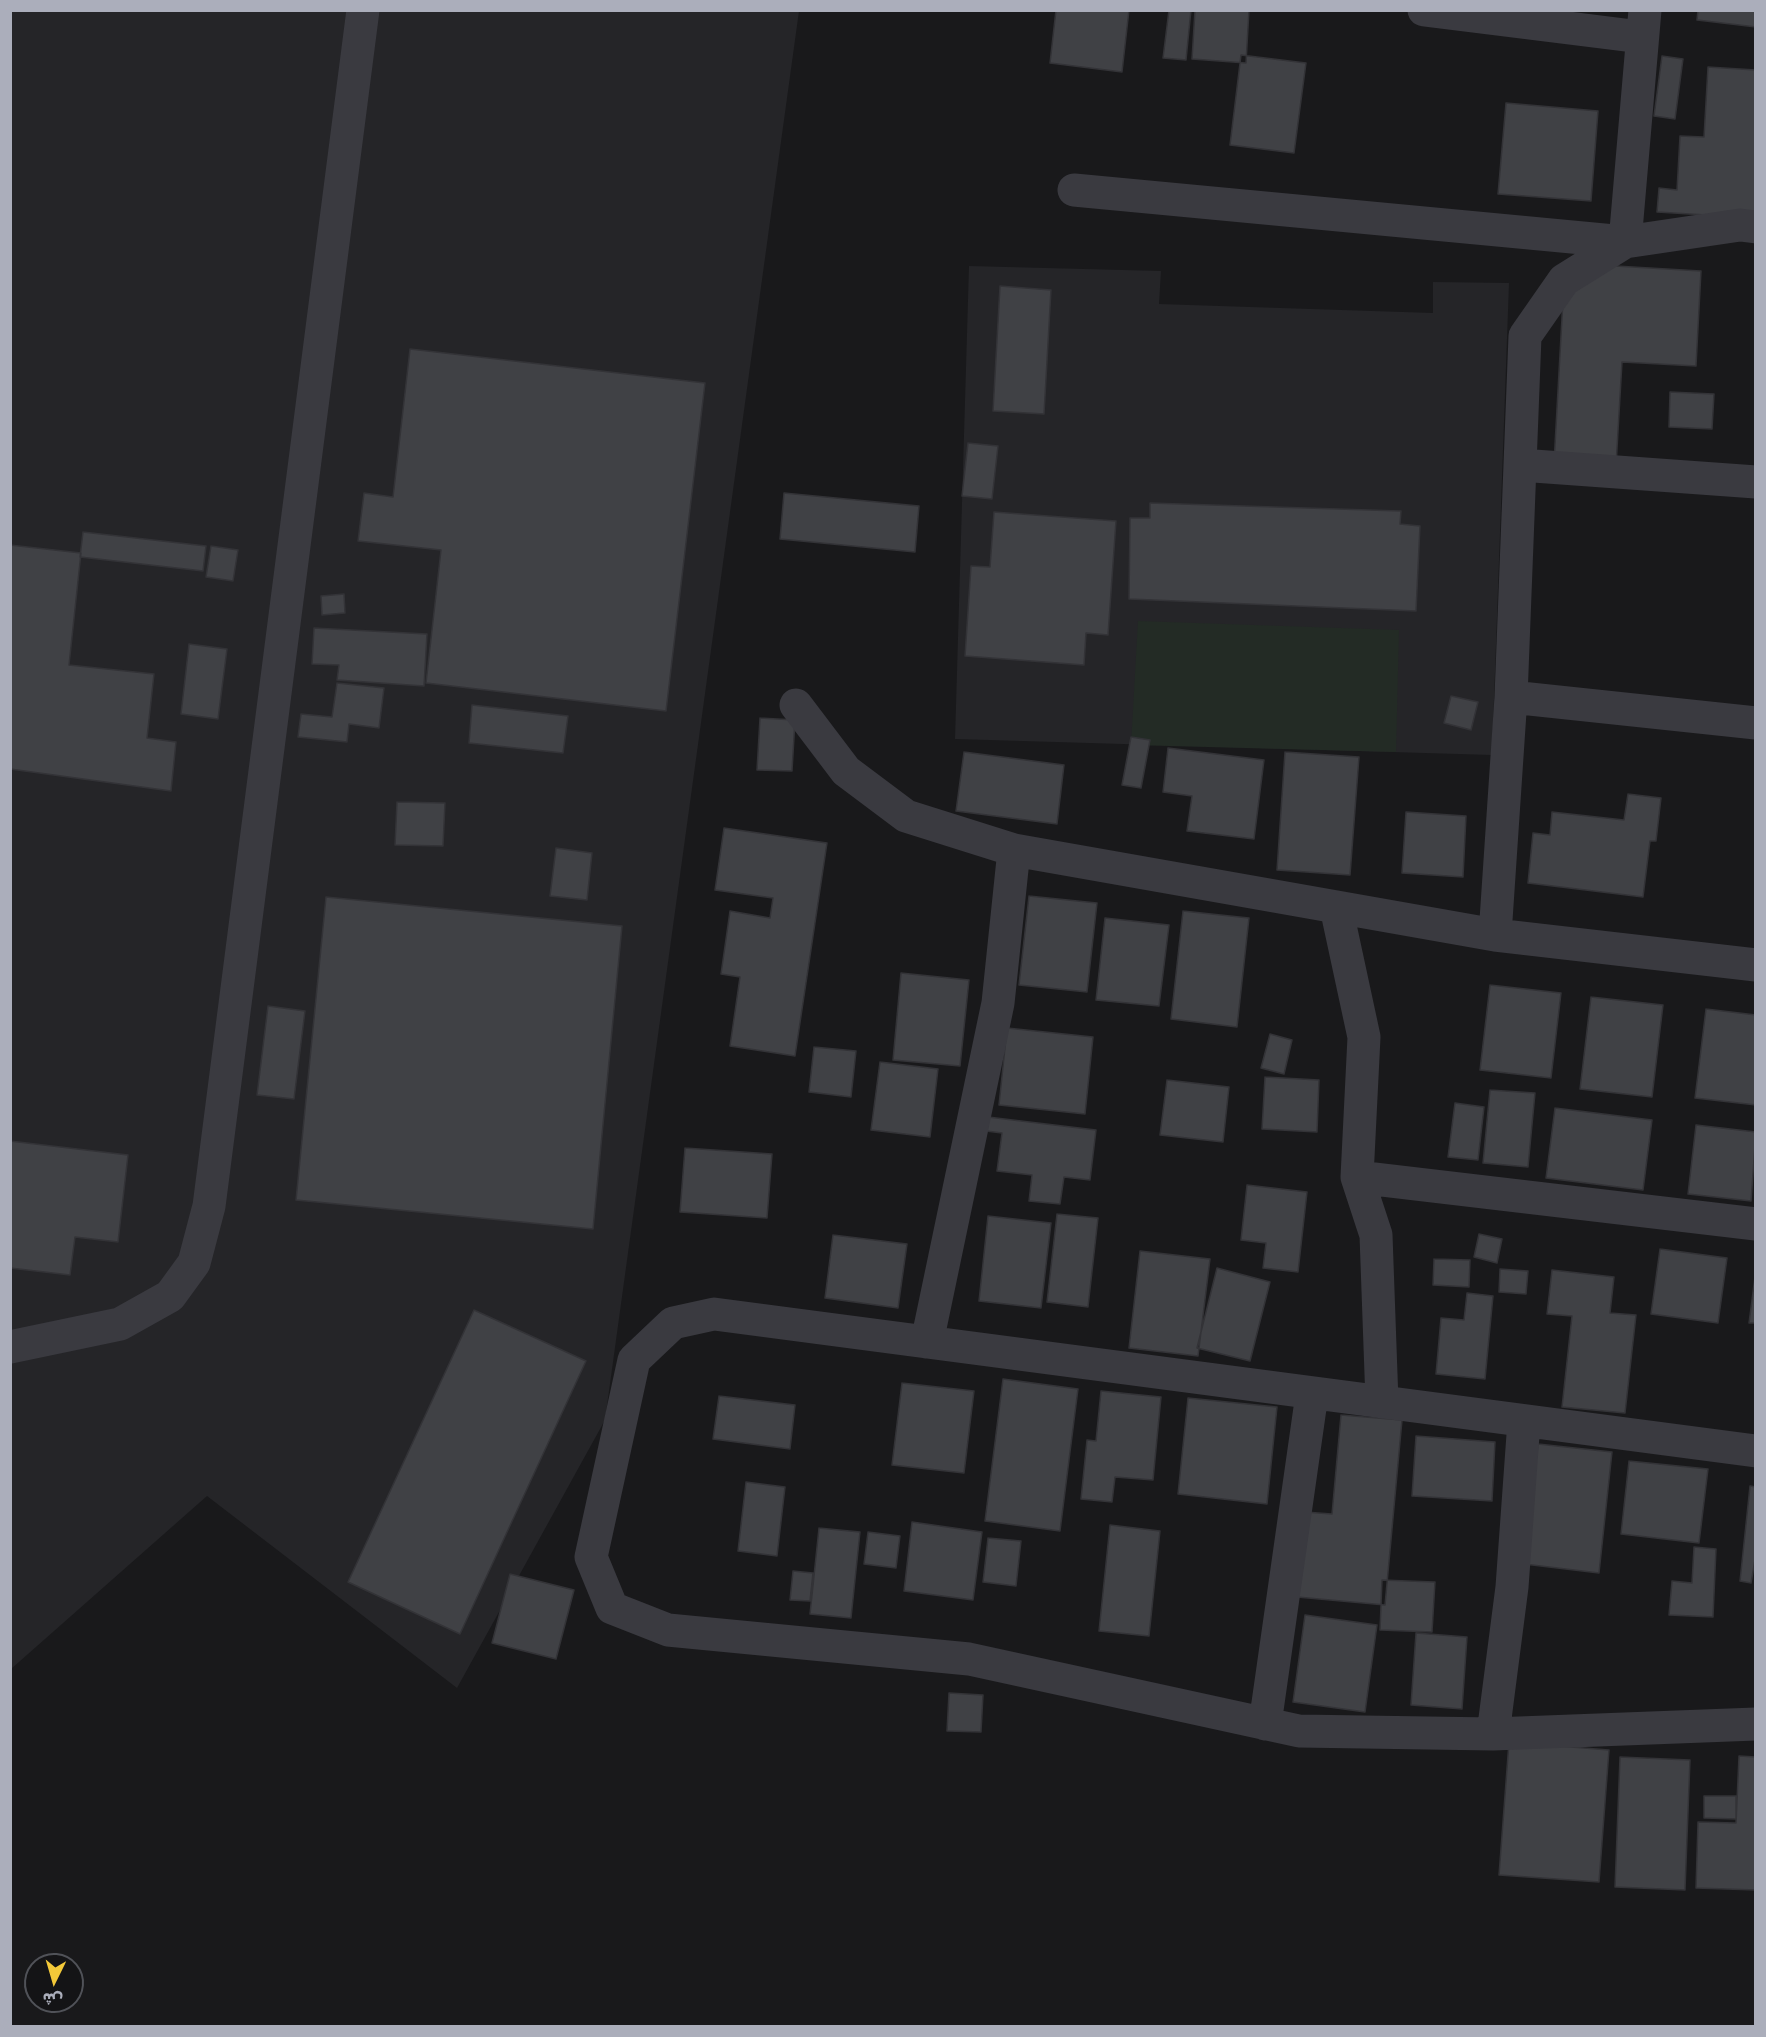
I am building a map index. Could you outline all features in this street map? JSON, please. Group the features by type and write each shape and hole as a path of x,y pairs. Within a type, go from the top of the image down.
{"street":[{"path":"10,1347 120,1324 170,1296 194,1263 209,1206 363,10"},
{"path":"1424,10 1643,24 1625,242"},
{"path":"1074,190 1625,242 1740,225 1755,227"},
{"path":"1495,935 1512,698 1525,336 1564,280 1625,242"},
{"path":"1520,465 1755,482"},
{"path":"1512,698 1755,723"},
{"path":"796,705 846,771 906,816 1014,850 1495,935 1755,965"},
{"path":"927,1342 998,1003 1014,850"},
{"path":"1336,907 1364,1036 1357,1178 1376,1235 1382,1402"},
{"path":"1357,1178 1755,1224"},
{"path":"1755,1451 714,1314 673,1323 634,1360 591,1557 612,1608 668,1630 969,1659 1299,1731 1493,1734 1755,1724"},
{"path":"1265,1724 1312,1394"},
{"path":"1493,1734 1512,1587 1524,1421"}],"shaded area":[{"path":"11,11 799,11 605,1420 457,1688 207,1496 11,1669"},
{"path":"969,266 1161,271 1159,304 1433,313 1433,282 1509,283 1492,755 955,739"},
{"path":"1138,621 1399,630 1396,752 1131,745"}],"building":[{"path":"1056,10 1129,10 1122,72 1050,63"},
{"path":"1169,10 1191,10 1186,60 1163,58"},
{"path":"1195,10 1249,10 1246,63 1192,59"},
{"path":"1698,10 1756,10 1756,27 1697,20"},
{"path":"1241,55 1306,63 1294,153 1230,145"},
{"path":"1662,56 1683,59 1675,119 1654,116"},
{"path":"1708,67 1756,70 1755,218 1657,212 1659,188 1677,190 1680,136 1704,137"},
{"path":"1506,103 1598,111 1591,201 1498,194"},
{"path":"1565,263 1701,271 1696,366 1622,362 1616,466 1554,463"},
{"path":"1000,286 1051,290 1044,414 993,411"},
{"path":"410,349 705,383 666,711 426,683 441,550 358,541 364,493 393,497"},
{"path":"1670,392 1714,394 1712,429 1669,427"},
{"path":"968,443 998,446 992,499 962,496"},
{"path":"784,493 919,506 915,552 780,539"},
{"path":"1150,503 1401,511 1400,524 1420,526 1416,611 1129,599 1130,518 1150,518"},
{"path":"994,512 1116,521 1108,635 1086,633 1084,665 965,656 971,566 990,567"},
{"path":"83,532 206,546 203,571 80,557"},
{"path":"10,545 81,553 69,665 154,674 147,738 176,742 171,791 10,769"},
{"path":"211,546 238,550 233,581 206,577"},
{"path":"344,594 345,613 322,615 321,596"},
{"path":"314,628 427,634 424,686 337,680 339,665 312,664"},
{"path":"189,644 227,649 218,719 181,714"},
{"path":"337,683 384,688 379,728 349,724 347,742 298,737 301,714 332,717"},
{"path":"1451,696 1478,702 1471,730 1444,723"},
{"path":"472,705 568,716 563,753 469,743"},
{"path":"760,718 795,720 792,771 757,770"},
{"path":"1131,737 1150,740 1141,788 1122,785"},
{"path":"1168,748 1264,760 1254,839 1187,831 1192,796 1163,792"},
{"path":"964,752 1064,765 1057,824 956,811"},
{"path":"1285,752 1359,757 1350,875 1277,870"},
{"path":"1628,794 1661,798 1656,841 1650,841 1643,897 1528,883 1533,833 1550,835 1552,812 1624,820"},
{"path":"397,802 445,803 443,846 395,845"},
{"path":"1406,812 1466,816 1463,877 1402,873"},
{"path":"724,828 827,843 795,1056 730,1046 740,977 721,974 730,911 770,918 773,898 715,890"},
{"path":"556,848 592,853 587,900 550,896"},
{"path":"1029,896 1097,903 1087,992 1019,985"},
{"path":"326,897 622,926 593,1229 296,1200"},
{"path":"1183,911 1249,918 1237,1027 1171,1019"},
{"path":"1105,918 1169,925 1159,1006 1096,1000"},
{"path":"901,973 969,980 960,1066 893,1060"},
{"path":"1490,985 1561,993 1551,1078 1480,1070"},
{"path":"1591,997 1663,1005 1652,1097 1580,1089"},
{"path":"268,1006 305,1011 294,1099 257,1095"},
{"path":"1706,1009 1756,1015 1756,1105 1695,1098"},
{"path":"1007,1028 1093,1037 1085,1114 999,1105"},
{"path":"1270,1034 1292,1040 1284,1074 1261,1068"},
{"path":"814,1047 856,1051 851,1097 809,1092"},
{"path":"880,1062 938,1069 930,1137 871,1130"},
{"path":"1265,1077 1319,1080 1317,1132 1262,1129"},
{"path":"1167,1080 1229,1087 1223,1142 1160,1135"},
{"path":"1490,1090 1535,1093 1528,1167 1483,1163"},
{"path":"1455,1103 1484,1107 1478,1160 1448,1157"},
{"path":"1555,1108 1652,1120 1643,1190 1546,1178"},
{"path":"988,1117 1096,1130 1090,1180 1064,1177 1060,1204 1029,1201 1032,1175 997,1171 1002,1133 986,1131"},
{"path":"1696,1125 1756,1132 1751,1201 1688,1194"},
{"path":"10,1141 128,1155 118,1242 75,1237 70,1275 10,1268"},
{"path":"685,1148 772,1154 767,1218 680,1212"},
{"path":"1247,1185 1307,1192 1298,1272 1263,1268 1266,1243 1241,1240"},
{"path":"1057,1214 1098,1218 1088,1307 1047,1302"},
{"path":"988,1216 1051,1223 1041,1308 979,1301"},
{"path":"1479,1234 1502,1239 1497,1263 1474,1257"},
{"path":"833,1235 907,1244 898,1308 825,1298"},
{"path":"1660,1249 1727,1258 1718,1323 1651,1314"},
{"path":"1140,1251 1210,1259 1198,1356 1129,1348"},
{"path":"1434,1259 1470,1260 1469,1287 1433,1285"},
{"path":"1217,1268 1270,1282 1250,1361 1197,1348"},
{"path":"1500,1269 1528,1271 1526,1294 1499,1292"},
{"path":"1756,1269 1756,1323 1749,1323"},
{"path":"1552,1270 1614,1277 1610,1313 1636,1315 1625,1413 1562,1407 1572,1316 1547,1314"},
{"path":"1467,1293 1493,1296 1485,1379 1436,1374 1441,1318 1464,1320"},
{"path":"474,1310 586,1361 460,1634 348,1582"},
{"path":"1003,1379 1078,1389 1060,1531 985,1521"},
{"path":"902,1383 974,1391 964,1473 892,1465"},
{"path":"1101,1391 1161,1397 1153,1480 1115,1477 1112,1502 1081,1499 1087,1440 1096,1441"},
{"path":"719,1396 795,1405 790,1449 713,1439"},
{"path":"1188,1398 1277,1407 1267,1504 1178,1494"},
{"path":"1341,1415 1402,1420 1385,1605 1297,1597 1305,1512 1332,1514"},
{"path":"1416,1436 1495,1442 1492,1501 1412,1496"},
{"path":"1538,1444 1612,1452 1599,1573 1524,1564"},
{"path":"1629,1461 1708,1469 1699,1543 1621,1534"},
{"path":"746,1482 785,1487 777,1556 738,1551"},
{"path":"1750,1486 1756,1487 1756,1554 1751,1583 1740,1581"},
{"path":"912,1522 982,1532 973,1600 904,1591"},
{"path":"1110,1525 1160,1531 1149,1636 1099,1631"},
{"path":"819,1528 860,1532 851,1618 810,1614"},
{"path":"868,1532 900,1536 896,1568 864,1564"},
{"path":"988,1538 1021,1541 1016,1586 983,1582"},
{"path":"1694,1547 1716,1549 1713,1617 1669,1615 1672,1581 1692,1583"},
{"path":"793,1571 813,1573 810,1601 790,1600"},
{"path":"510,1574 574,1590 556,1659 492,1643"},
{"path":"1382,1580 1435,1582 1432,1632 1380,1630"},
{"path":"1305,1615 1377,1625 1365,1712 1293,1702"},
{"path":"1416,1633 1467,1637 1462,1709 1411,1705"},
{"path":"949,1693 983,1695 981,1732 947,1731"},
{"path":"1509,1742 1609,1750 1599,1882 1499,1875"},
{"path":"1739,1756 1756,1757 1756,1890 1696,1888 1698,1822 1736,1823"},
{"path":"1620,1757 1690,1760 1685,1890 1615,1887"},
{"path":"1704,1796 1736,1796 1736,1819 1704,1818"}]}
